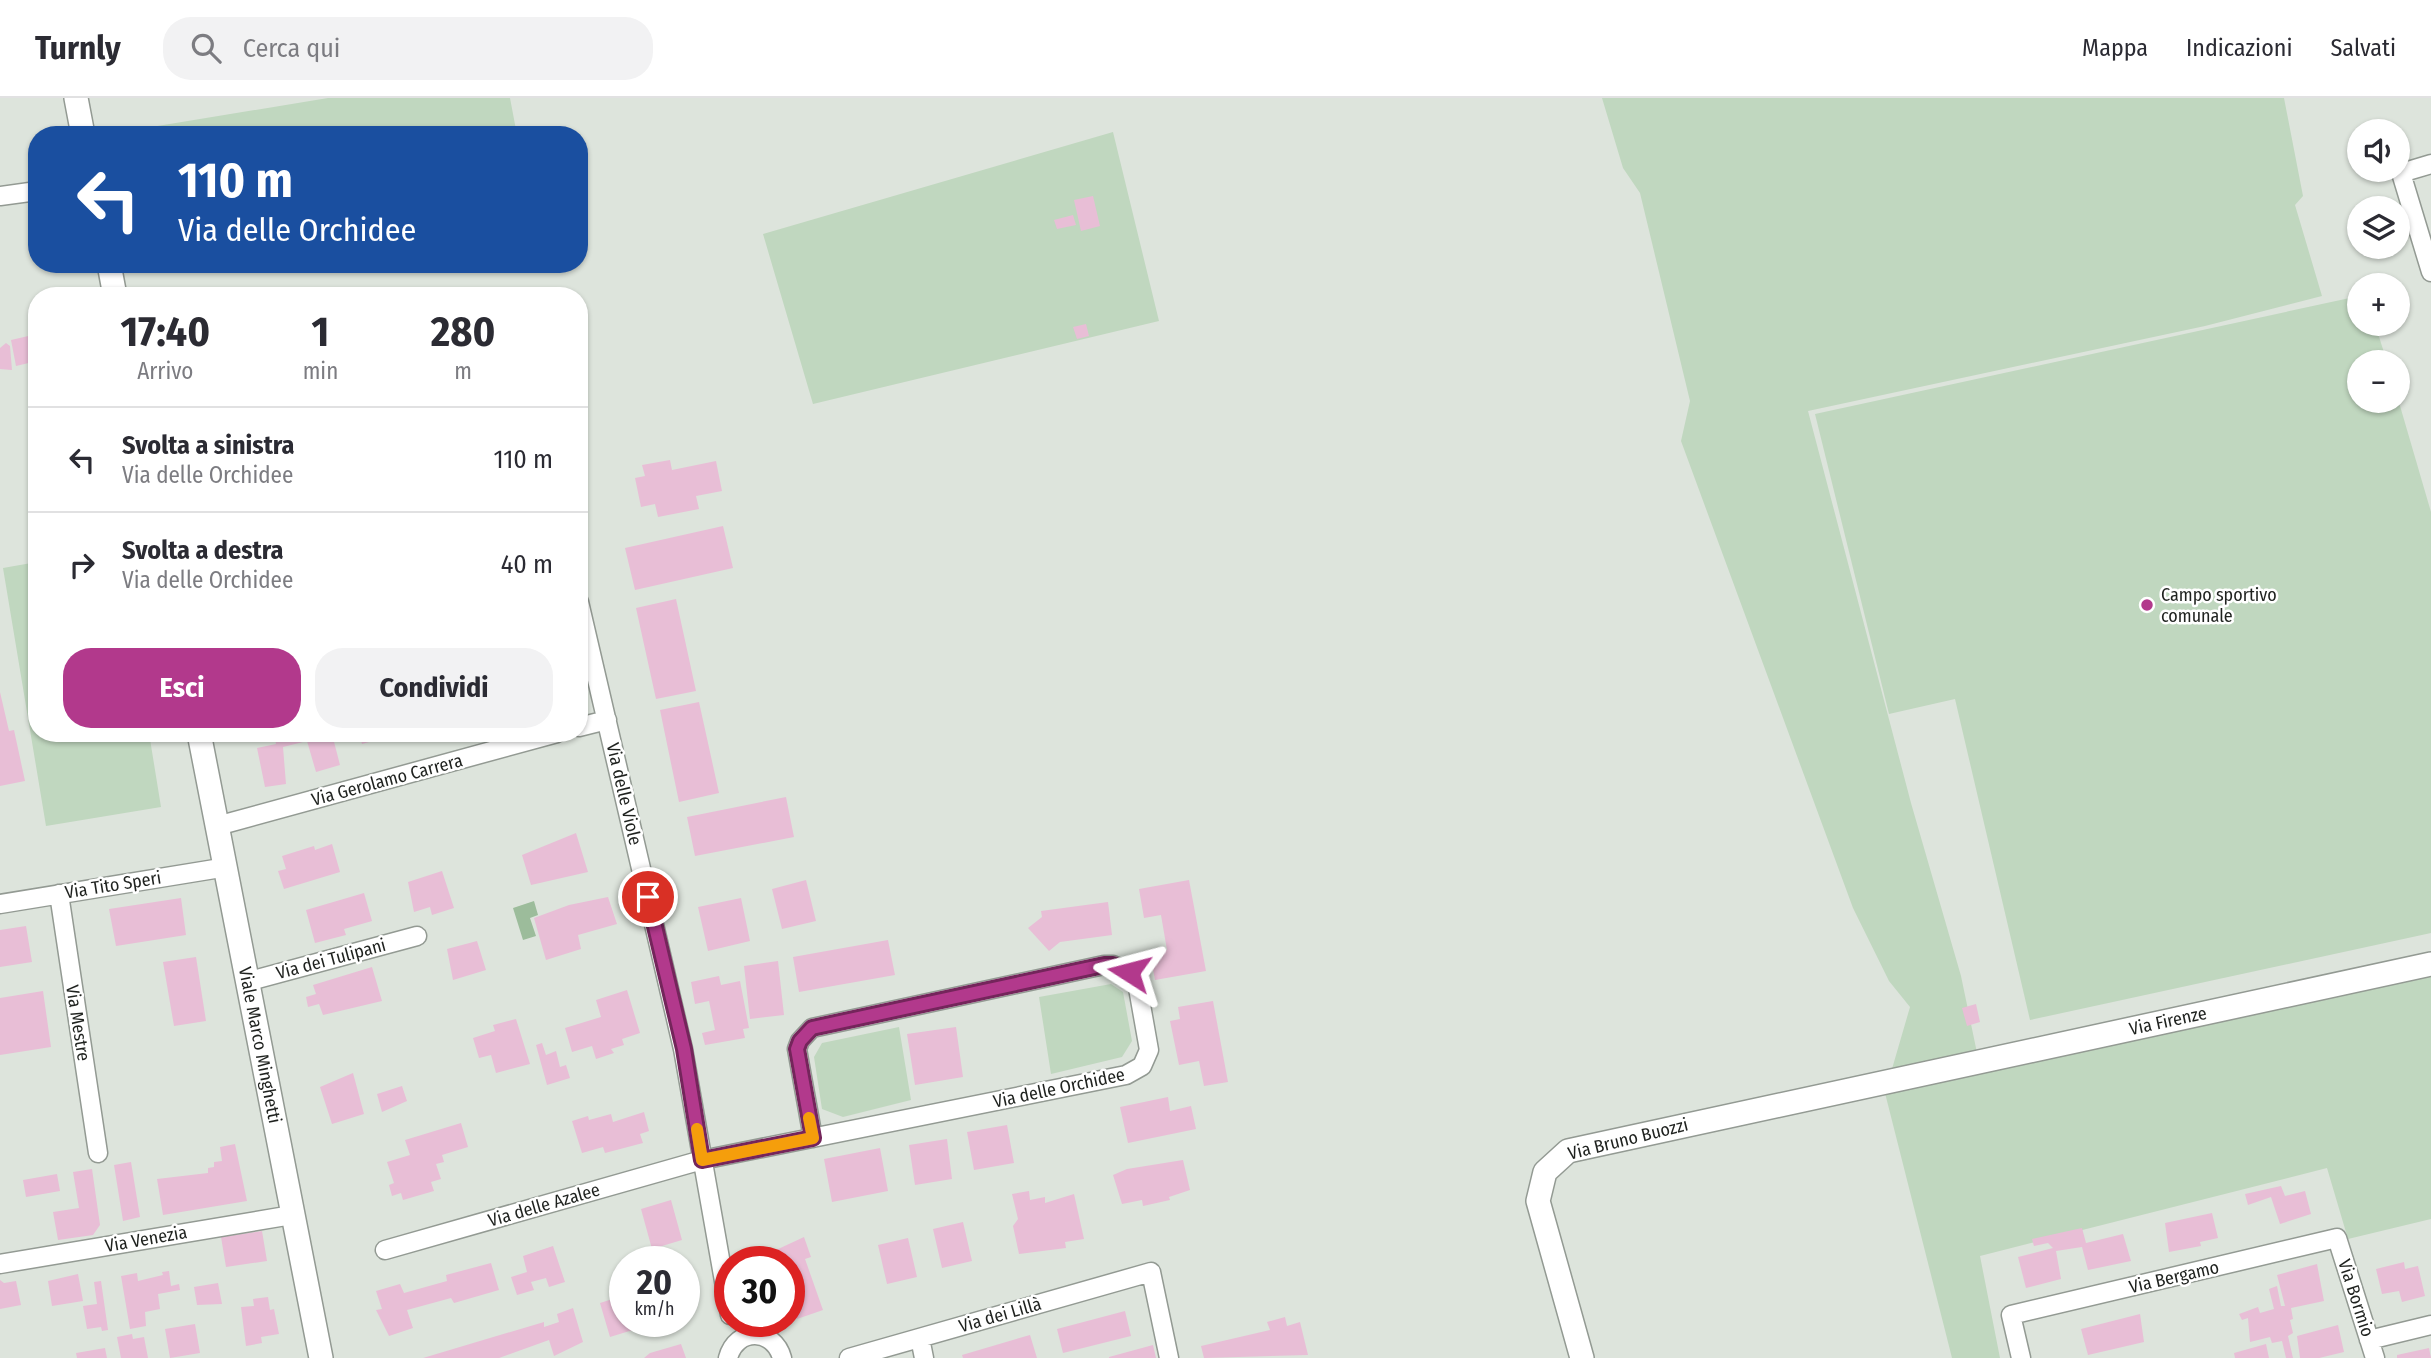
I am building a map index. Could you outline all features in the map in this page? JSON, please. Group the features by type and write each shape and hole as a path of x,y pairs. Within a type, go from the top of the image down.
{"street":[{"path":"76,98 81,126"},
{"path":"2431,164 2401,173 2431,272"},
{"path":"0,196 28,192"},
{"name":"Via delle Viole","path":"588,640 684,1049 718,1246"},
{"path":"588,725 607,720"},
{"name":"Viale Marco Minghetti","path":"201,742 321,1358"},
{"name":"Via Gerolamo Carrera","path":"217,826 524,742"},
{"name":"Via Tito Speri","path":"0,904 227,867"},
{"name":"Via Mestre","path":"59,894 98,1153"},
{"name":"Via dei Tulipani","path":"246,982 417,936"},
{"name":"Via Firenze","path":"1907,1076 2431,964"},
{"name":"Via delle Orchidee","path":"702,1160 813,1138 1135,1072 1142,1066 1149,1050 1135,979 1122,967 1104,965 812,1028 800,1041 797,1049 813,1138"},
{"name":"Via Bruno Buozzi","path":"1582,1358 1538,1201 1541,1181 1559,1156 1588,1145 1907,1076"},
{"name":"Via delle Azalee","path":"385,1250 702,1160"},
{"name":"Via Venezia","path":"0,1264 292,1214"},
{"name":"Via Bergamo","path":"2021,1358 2011,1315 2337,1238"},
{"name":"Via Bormio","path":"2337,1238 2375,1358"},
{"name":"Via dei Lillà","path":"849,1358 1151,1272 1168,1358"},
{"path":"2369,1339 2431,1325"},
{"path":"728,1358 730,1350 742,1337"},
{"path":"767,1337 779,1349 782,1358"},
{"path":"920,1338 924,1358"}],"shaded area":[{"path":"328,98 510,98 515,126 158,126"},
{"path":"1602,98 2284,98 2303,196 2295,205 2322,296 2205,326 1808,411 1911,803 1961,976 1981,1072 2431,973 2431,1219 2348,1239 2327,1168 1980,1256 2000,1358 1952,1358 1885,1093 1910,1007 1889,981 1853,908 1681,441 1690,401 1640,193 1623,168"},
{"path":"1113,132 1159,321 813,404 763,234"},
{"name":"Campo sportivo comunale","path":"2347,299 2347,336 2379,336 2383,350 2347,350 2347,413 2402,413 2431,512 2431,933 2030,1020 1955,699 1889,714 1815,414"},
{"path":"28,564 28,718 3,568"},
{"path":"32,742 150,742 161,807 46,826"},
{"path":"534,901 538,915 530,918 536,936 523,940 513,908"},
{"path":"1111,984 1123,992 1132,1041 1122,1057 1051,1074 1039,997"},
{"path":"899,1027 911,1100 843,1117 822,1109 814,1057 822,1043"}],"building":[{"path":"1093,196 1100,226 1081,231 1074,200"},
{"path":"1073,215 1076,225 1057,229 1054,220"},
{"path":"1086,324 1089,336 1077,339 1073,327"},
{"path":"28,336 28,363 16,366 11,340"},
{"path":"6,343 10,346 12,370 0,369 0,348"},
{"path":"670,460 672,470 716,461 722,491 696,496 699,509 658,517 655,504 641,507 635,478 645,476 642,465"},
{"path":"723,526 733,568 635,590 625,548"},
{"path":"676,599 696,691 656,699 636,608"},
{"path":"0,692 9,731 14,730 25,781 0,786"},
{"path":"699,702 719,793 679,802 660,710"},
{"path":"303,742 283,747 286,784 265,787 257,748"},
{"path":"307,742 334,742 340,765 316,772"},
{"path":"786,797 794,837 695,856 687,817"},
{"path":"576,833 588,872 531,885 522,855"},
{"path":"332,844 340,872 284,889 278,871 286,869 282,856 314,846 315,850"},
{"path":"442,871 454,908 432,915 430,907 414,912 408,882"},
{"path":"806,880 816,921 782,929 772,889"},
{"path":"1189,880 1206,971 1155,980 1150,953 1167,950 1161,915 1144,918 1139,889"},
{"path":"364,893 372,921 344,929 346,935 315,943 306,910"},
{"path":"608,897 617,924 578,935 581,949 546,960 534,918 569,905"},
{"path":"181,898 186,935 116,946 109,909"},
{"path":"741,898 750,941 708,951 698,907"},
{"path":"1108,902 1112,935 1060,942 1049,951 1028,928 1042,917 1041,911"},
{"path":"26,926 32,962 0,967 0,930"},
{"path":"888,940 895,975 799,992 793,957"},
{"path":"477,941 486,970 453,980 447,949"},
{"path":"196,957 206,1021 174,1026 163,962"},
{"path":"778,961 784,1015 750,1019 744,966"},
{"path":"372,967 382,1001 323,1015 319,1004 308,1007 306,997 316,994 313,985"},
{"path":"719,976 721,985 740,981 749,1028 743,1029 745,1038 705,1045 702,1033 715,1030 709,1001 695,1004 691,982"},
{"path":"627,990 640,1033 622,1039 624,1045 611,1049 614,1053 596,1059 592,1046 572,1052 565,1028 601,1017 596,1000"},
{"path":"43,991 51,1047 0,1055 0,998"},
{"path":"1213,1001 1228,1082 1204,1086 1199,1061 1179,1065 1170,1021 1180,1019 1178,1007"},
{"path":"1976,1004 1980,1022 1967,1026 1962,1008"},
{"path":"516,1019 530,1064 496,1073 491,1055 479,1058 473,1038 495,1031 493,1025"},
{"path":"956,1027 963,1077 915,1085 907,1034"},
{"path":"542,1043 546,1055 556,1051 560,1067 566,1065 570,1078 547,1085 536,1045"},
{"path":"353,1073 364,1114 332,1124 320,1087"},
{"path":"402,1086 407,1101 382,1112 377,1094"},
{"path":"1168,1097 1170,1111 1191,1106 1196,1129 1128,1143 1120,1107"},
{"path":"644,1112 649,1131 640,1134 643,1143 605,1153 603,1147 582,1153 572,1121 611,1114 613,1122"},
{"path":"461,1123 468,1147 442,1155 444,1162 436,1164 441,1179 431,1182 434,1191 403,1200 401,1193 392,1196 389,1185 394,1183 387,1162 410,1155 405,1140"},
{"path":"1007,1125 1014,1163 974,1170 967,1132"},
{"path":"947,1139 952,1179 915,1185 909,1145"},
{"path":"235,1144 247,1201 163,1215 157,1179 208,1173 208,1168 214,1167 214,1162 222,1161 220,1147"},
{"path":"880,1148 888,1191 832,1202 824,1159"},
{"path":"1183,1160 1190,1190 1169,1197 1170,1200 1143,1206 1142,1200 1122,1204 1113,1175 1127,1169"},
{"path":"131,1162 140,1217 123,1221 114,1165"},
{"path":"92,1169 100,1225 93,1235 58,1240 53,1212 79,1208 73,1172"},
{"path":"57,1174 60,1191 26,1197 23,1180"},
{"path":"2281,1186 2285,1196 2305,1191 2311,1214 2280,1224 2271,1197 2248,1205 2245,1194"},
{"path":"1029,1191 1030,1200 1045,1197 1045,1203 1074,1194 1084,1239 1065,1242 1066,1248 1019,1254 1013,1226 1018,1219 1012,1194"},
{"path":"671,1200 682,1240 651,1246 641,1209"},
{"path":"2212,1213 2218,1238 2200,1242 2201,1246 2169,1252 2165,1223"},
{"path":"963,1222 972,1261 942,1268 933,1229"},
{"path":"2082,1228 2086,1243 2123,1234 2131,1261 2088,1270 2082,1247 2056,1251 2061,1279 2026,1288 2018,1257 2053,1248 2048,1243 2034,1246 2032,1239"},
{"path":"262,1231 267,1261 226,1267 221,1237"},
{"path":"804,1237 811,1257 805,1259 805,1246 785,1246"},
{"path":"908,1238 917,1277 887,1284 878,1245"},
{"path":"553,1246 565,1282 549,1287 546,1278 531,1282 534,1290 517,1295 511,1277 527,1272 523,1256"},
{"path":"805,1259 823,1310 805,1316"},
{"path":"2404,1262 2405,1269 2418,1266 2425,1296 2402,1302 2399,1291 2382,1294 2376,1269"},
{"path":"491,1263 499,1290 454,1303 451,1298 407,1310 413,1328 389,1336 376,1310 382,1309 376,1291 400,1284 404,1293 447,1281 446,1275"},
{"path":"2317,1264 2324,1301 2291,1308 2293,1333 2288,1336 2293,1358 2286,1358 2282,1341 2272,1343 2270,1337 2250,1342 2248,1318 2242,1320 2239,1314 2258,1307 2260,1313 2274,1309 2269,1289 2277,1286 2281,1306 2285,1306 2277,1275"},
{"path":"169,1271 171,1286 179,1284 180,1290 158,1294 160,1309 145,1312 146,1326 130,1329 121,1276 137,1273 138,1281"},
{"path":"78,1274 83,1301 52,1306 48,1281"},
{"path":"0,1280 4,1283 16,1281 21,1305 0,1309"},
{"path":"101,1281 108,1330 102,1331 101,1327 87,1329 83,1306 97,1304 94,1282"},
{"path":"218,1283 222,1304 197,1305 194,1287"},
{"path":"268,1297 270,1310 274,1309 279,1334 261,1337 262,1343 246,1346 241,1307 254,1306 253,1299"},
{"path":"609,1300 609,1334 600,1303"},
{"path":"573,1308 583,1342 554,1356 549,1340 499,1358 423,1358 544,1322 544,1327 559,1322 557,1314"},
{"path":"1125,1311 1131,1336 1063,1353 1057,1329"},
{"path":"2140,1314 2144,1342 2088,1355 2081,1329"},
{"path":"1285,1317 1287,1326 1300,1322 1308,1355 1204,1358 1201,1346 1270,1330 1267,1322"},
{"path":"195,1324 200,1353 170,1358 165,1329"},
{"path":"2338,1325 2344,1352 2319,1358 2300,1358 2297,1336"},
{"path":"132,1334 133,1339 144,1337 148,1358 121,1358 117,1337"},
{"path":"1030,1335 1037,1358 963,1358 962,1355"},
{"path":"681,1344 686,1358 644,1358 650,1353"},
{"path":"2266,1344 2269,1358 2235,1358 2234,1353"},
{"path":"1153,1345 1156,1358 1109,1358 1109,1357"},
{"path":"105,1348 107,1358 77,1358 76,1353"},
{"path":"2429,1348 2431,1358 2397,1358 2397,1355"}],"slow traffic":[{"path":"697,1129 702,1160 813,1138 809,1118"}],"place":[{"name":"Campo sportivo comunale","path":"2147,605"}],"route":[{"path":"648,897 684,1049 702,1160 813,1138 797,1049 805,1033 820,1024 1104,965 1122,967 1129,972"}]}
